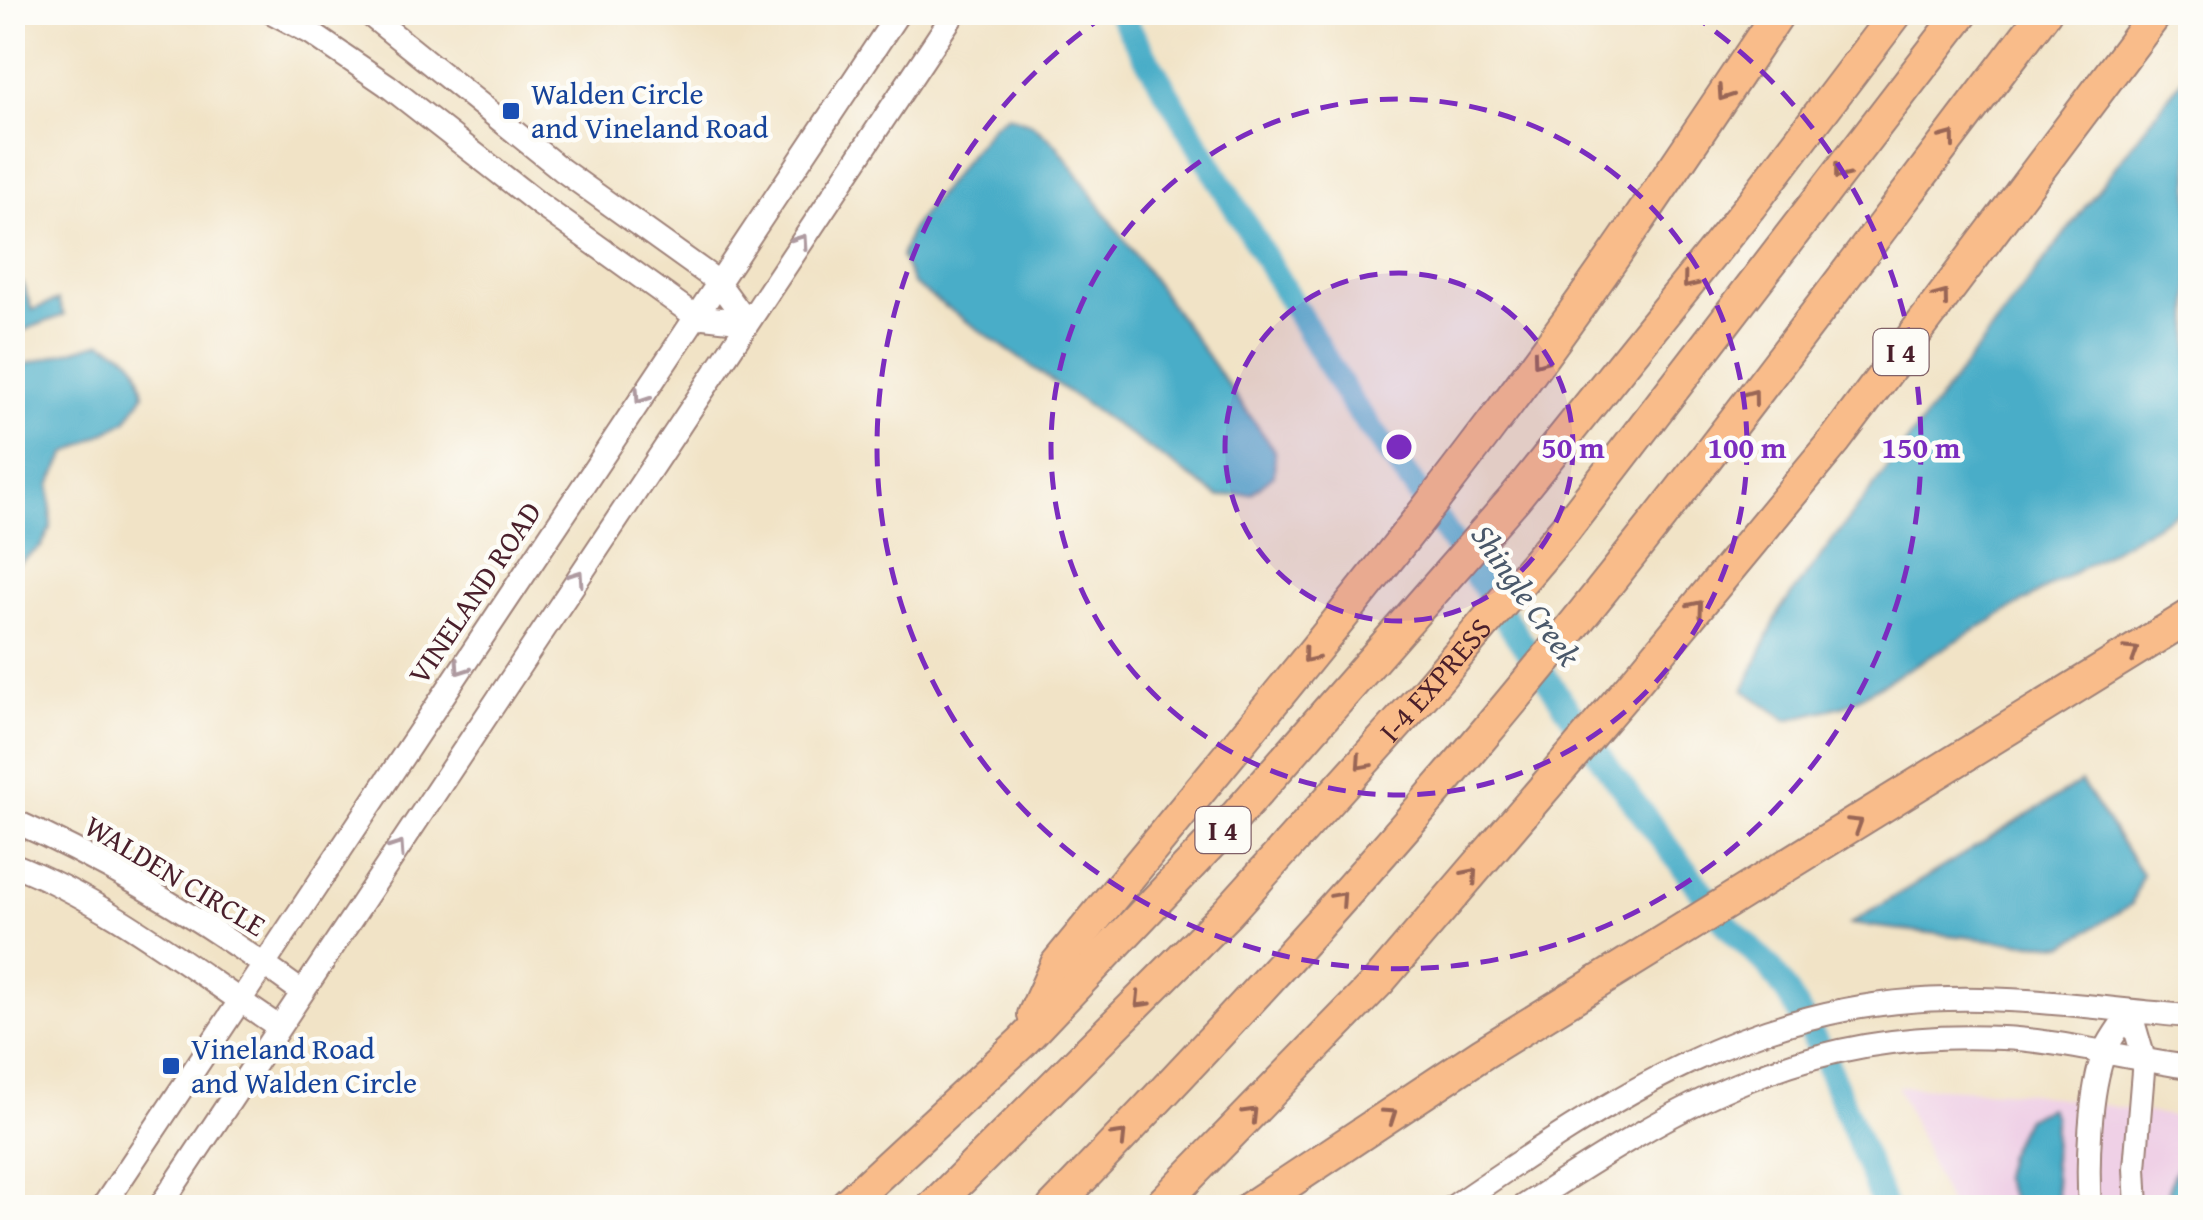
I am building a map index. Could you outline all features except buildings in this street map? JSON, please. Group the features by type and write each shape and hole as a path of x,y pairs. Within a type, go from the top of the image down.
{"highway":[{"path":"1022,1042 1057,964 1371,581 1490,427 1634,229 1779,12"},
{"name":"I 4","path":"843,1208 1022,1042 1228,824 1417,611 1514,498 1750,206 1897,12"},
{"name":"I-4 EXPRESS","path":"932,1208 1227,913 1427,691 1566,528 1963,12"},
{"path":"1052,1208 1250,1001 1469,753 1607,584 2045,12"},
{"name":"I 4","path":"1158,1208 1379,981 1635,682 1836,439 2157,12"},
{"path":"1250,1208 1483,1053 2190,616"}],"street":[{"path":"271,12 310,32 386,85 539,204 695,316 747,322"},
{"path":"366,12 562,170 717,281 747,322"},
{"name":"VINELAND ROAD","path":"102,1208 899,12"},
{"path":"159,1208 955,12"},
{"name":"WALDEN CIRCLE","path":"12,820 74,847 152,891 302,992"},
{"path":"12,864 67,889 279,1027"},
{"path":"1452,1208 1664,1072 1755,1033 1847,1009 1979,998 2190,1016"},
{"path":"2090,1208 2091,1135 2105,1051 2130,1011"},
{"path":"2130,1011 2144,1059 2134,1168 2137,1208"},
{"path":"1521,1208 1678,1110 1772,1070 1864,1046 1990,1038 2105,1051 2190,1067"}],"shaded area":[{"path":"1897,1086 2023,1092 2190,1119 2190,1207 1950,1207"}],"water":[{"path":"2190,68 2190,505 1846,705 1787,720 1744,690 1780,610"},
{"path":"1007,115 1032,124 1056,144 1275,451 1274,475 1252,493 1219,497 913,284 901,257 911,229 992,126"},
{"path":"22,282 32,310 58,300 64,315 22,331 13,305 13,285"},
{"path":"102,342 132,360 144,394 126,421 66,454 50,485 51,527 41,547 13,564 13,344 23,365"},
{"path":"2081,782 2142,874 2132,904 2065,945 1850,924"},
{"path":"2049,1108 2054,1117 2053,1162 2059,1207 2016,1207 2002,1177 2007,1155 2026,1118"},
{"path":"2190,1153 2190,1207 2171,1207 2172,1178"}],"waterway":[{"name":"Shingle Creek","path":"1119,12 1351,402 1412,483 1613,775 1729,927 1771,969 1788,994 1823,1054 1885,1208"}],"place":[{"name":"Walden Circle and Vineland Road","path":"511,111"},
{"name":"Vineland Road and Walden Circle","path":"171,1066"}]}
